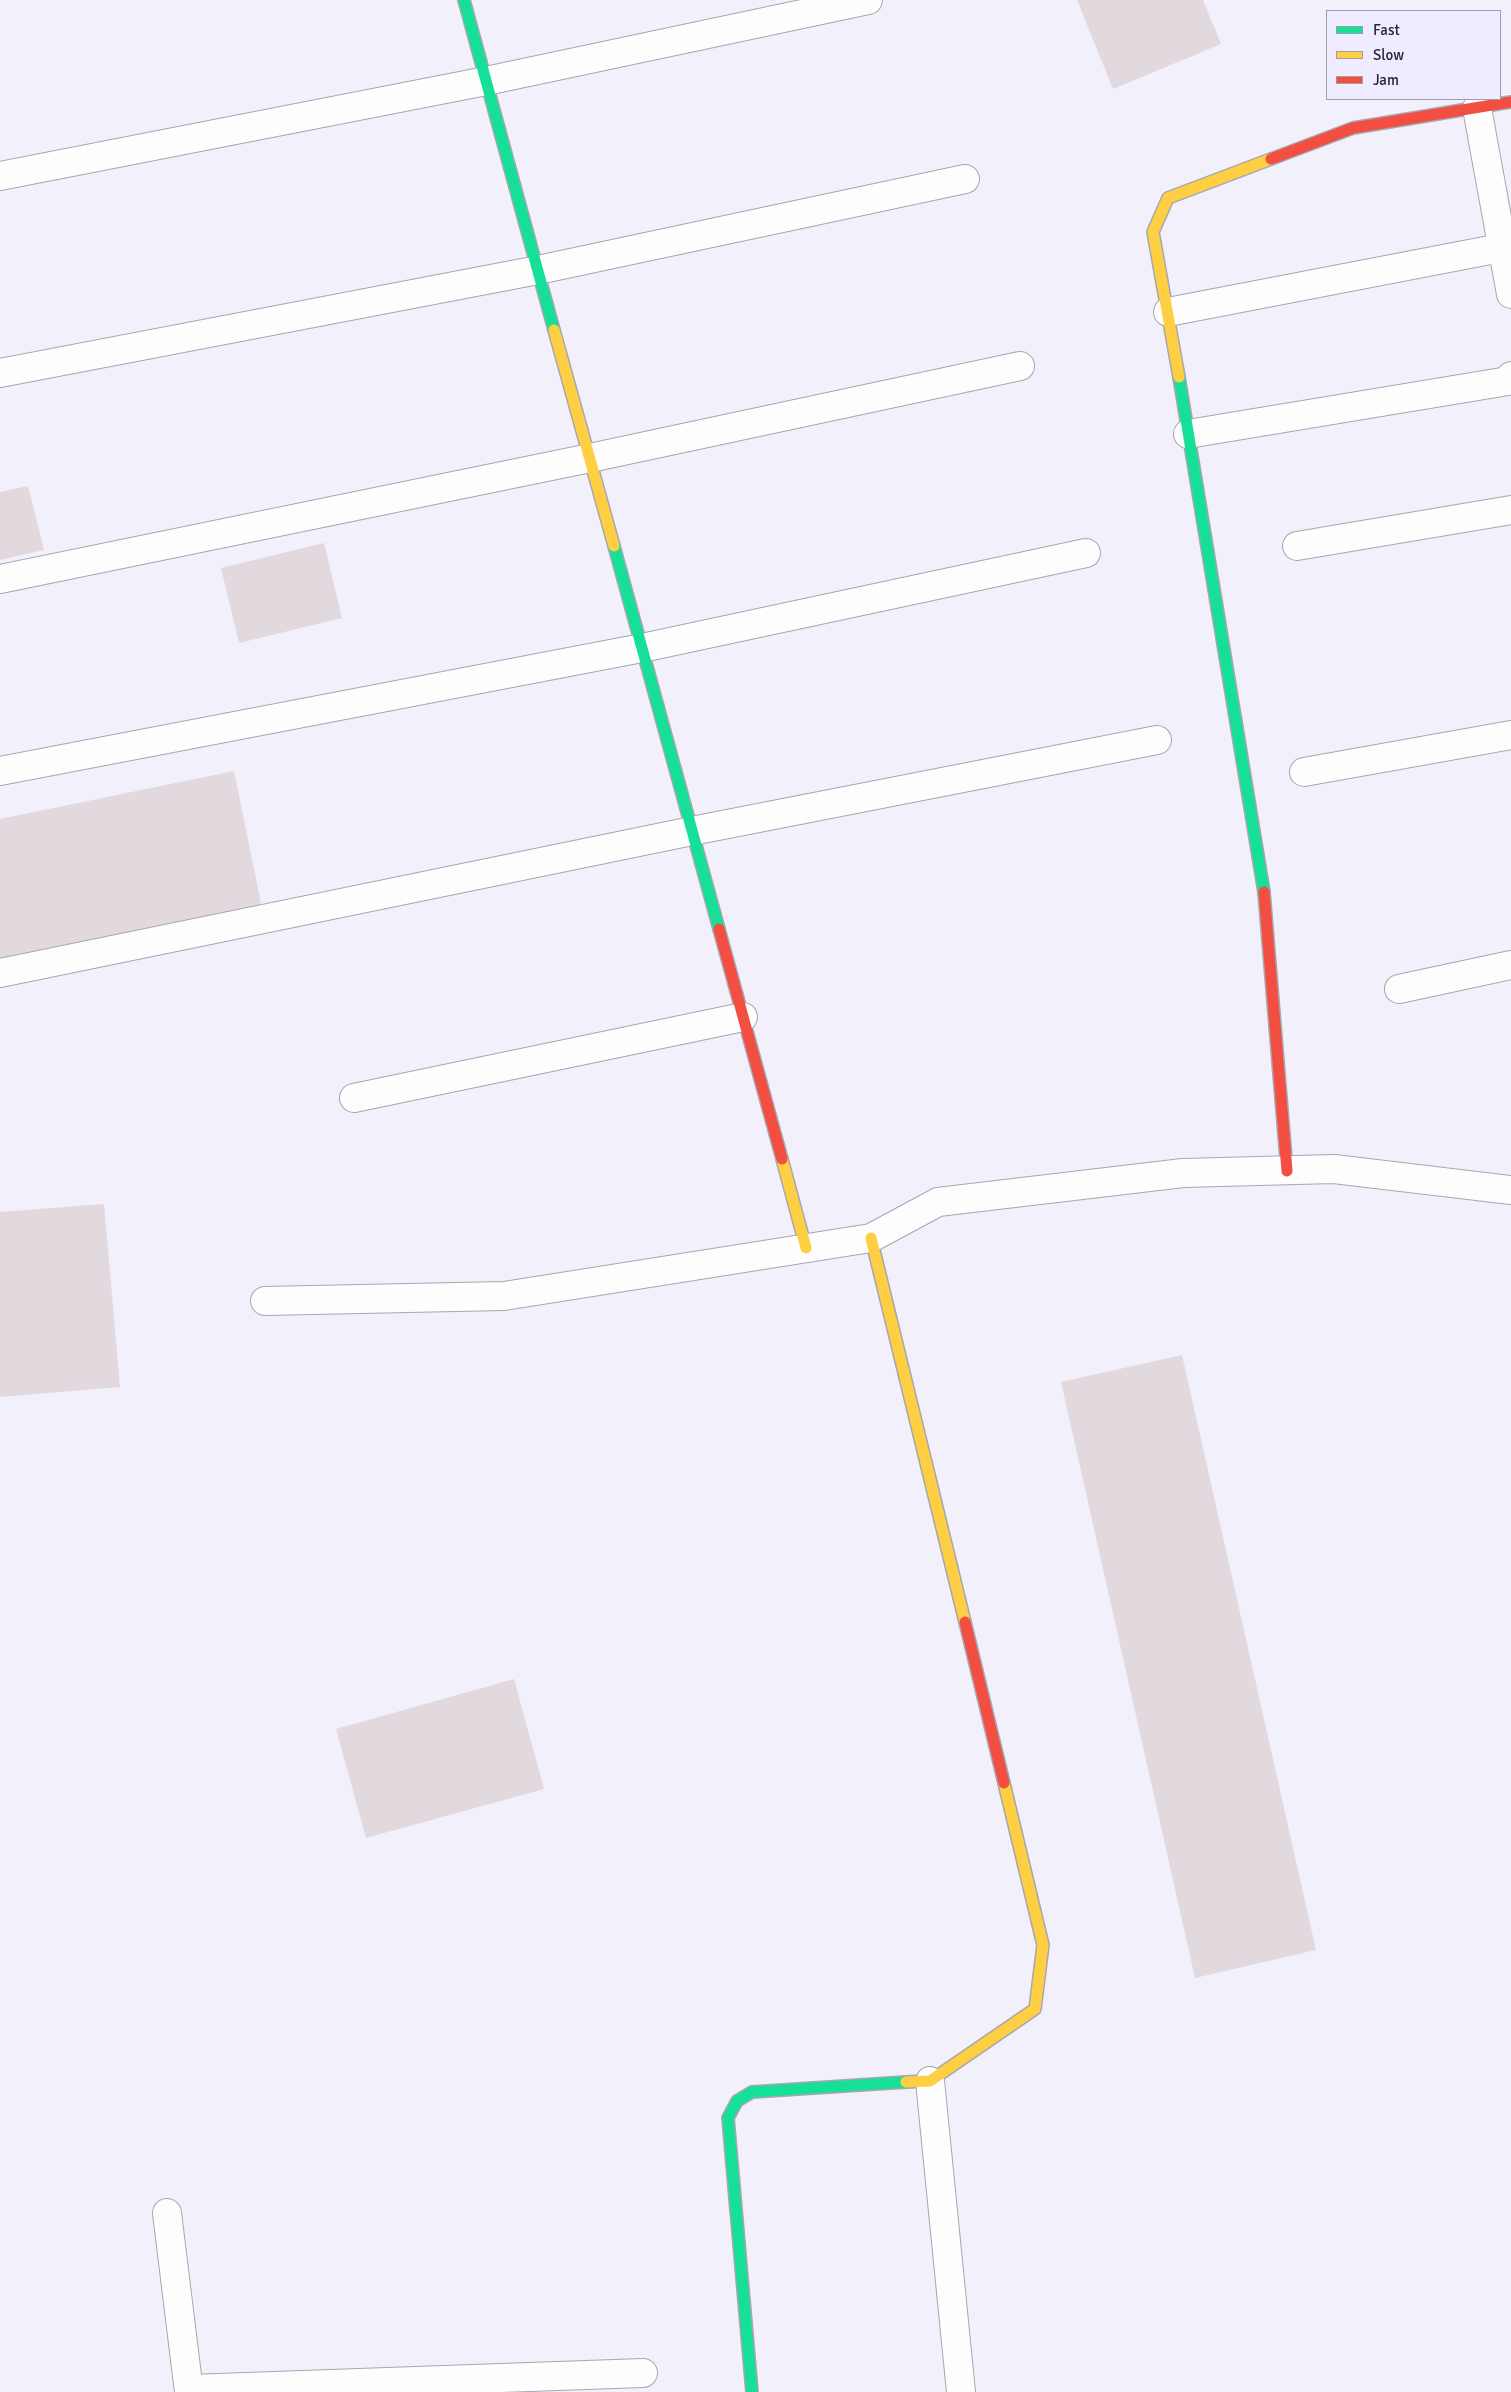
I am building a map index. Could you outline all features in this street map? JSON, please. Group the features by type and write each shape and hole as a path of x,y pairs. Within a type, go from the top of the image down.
{"street":[{"path":"464,0 806,1248"},
{"path":"0,176 486,81 868,0"},
{"path":"1287,1170 1266,902 1168,312 1152,232 1168,198 1353,128 1511,102"},
{"path":"1477,108 1508,246 1511,294"},
{"path":"0,373 538,270 965,179"},
{"path":"1168,312 1508,246"},
{"path":"0,579 590,458 1020,366"},
{"path":"1188,434 1510,379"},
{"path":"1297,546 1511,510"},
{"path":"0,772 642,648 1086,553"},
{"path":"1304,772 1511,735"},
{"path":"0,973 692,831 1156,740"},
{"path":"1398,989 1511,966"},
{"path":"354,1098 743,1017"},
{"path":"265,1302 504,1296 871,1238 938,1202 1183,1173 1334,1169 1511,1190"},
{"path":"752,2392 728,2118 737,2101 752,2092 930,2081 1035,2009 1043,1945 871,1238"},
{"path":"930,2081 961,2392"},
{"path":"166,2212 189,2391 643,2373"}],"building":[{"path":"1077,0 1203,0 1221,44 1113,89"},
{"path":"28,486 44,550 0,560 0,492"},
{"path":"324,543 342,618 239,643 221,568"},
{"path":"234,771 263,913 0,968 0,819"},
{"path":"104,1204 120,1387 0,1397 0,1212"},
{"path":"1182,1355 1316,1950 1195,1978 1061,1382"},
{"path":"514,1679 544,1789 366,1838 336,1729"}],"traffic: fast":[{"path":"464,0 554,330"},
{"path":"1179,377 1264,892"},
{"path":"614,546 719,929"},
{"path":"752,2392 728,2118 737,2101 752,2092 906,2082"}],"traffic: slow":[{"path":"1179,377 1153,232 1168,198 1271,159"},
{"path":"554,330 614,546"},
{"path":"782,1159 806,1248"},
{"path":"871,1238 965,1622"},
{"path":"906,2082 930,2081 1035,2009 1043,1945 1004,1783"}],"traffic: jam":[{"path":"1271,159 1353,128 1511,102"},
{"path":"1264,892 1287,1171"},
{"path":"719,929 782,1159"},
{"path":"965,1622 1004,1783"}]}
